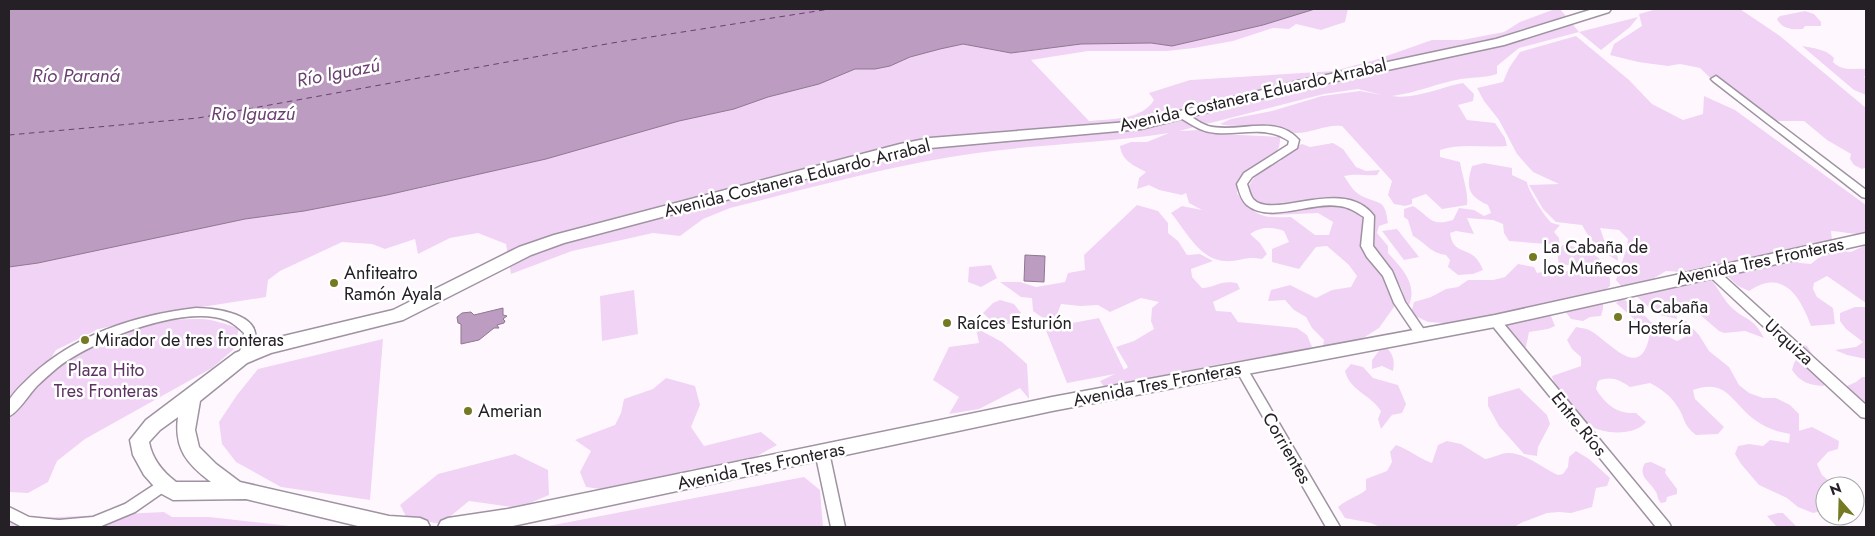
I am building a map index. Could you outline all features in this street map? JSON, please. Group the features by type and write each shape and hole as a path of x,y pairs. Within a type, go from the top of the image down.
{"main road":[{"name":"Avenida Costanera Eduardo Arrabal","path":"163,485 141,452 139,440 153,425 241,358 266,347 397,314 525,252 560,239 874,155 930,143 1141,125 1298,84 1499,42 1605,9"},
{"name":"Avenida Tres Fronteras","path":"448,527 508,518 1052,404 1495,321 1711,271 1866,238"},
{"path":"192,397 185,418 184,437 190,451 201,464 235,489"},
{"path":"163,485 173,491 246,490 306,503 389,525 420,527"}],"street":[{"path":"1716,79 1866,195"},
{"path":"1180,114 1204,128 1262,129 1288,134 1294,140 1293,146 1248,175 1242,184 1249,202 1257,208 1270,209 1328,200 1345,202 1361,208 1369,216 1367,246 1371,254 1388,274 1400,303 1421,334"},
{"name":"Urquiza","path":"1711,271 1866,413"},
{"name":"Avenida Costanera Eduardo Arrabal","path":"9,411 34,382 62,358 101,337 153,319 179,314 206,313 228,316 248,328 252,336 249,347 241,358"},
{"name":"Entre Ríos","path":"1495,321 1664,527"},
{"name":"Corrientes","path":"1241,368 1334,527"},
{"path":"822,452 838,527"},
{"path":"9,513 27,523 60,526 94,523 130,508 163,485"}],"green space":[{"name":"Plaza Hito Tres Fronteras","path":"1315,9 1348,9 1345,22 1321,30 1296,24 1289,29 1273,28 1233,41 1194,48 1167,51 1088,51 1031,60 1089,121 1107,120 1134,115 1149,107 1154,100 1149,93 1190,80 1334,71 1375,60 1432,40 1462,40 1504,32 1520,22 1555,9 1560,9 1579,32 1519,48 1497,66 1497,74 1466,78 1392,96 1418,95 1463,83 1474,94 1473,101 1458,105 1467,120 1495,123 1505,138 1507,146 1465,146 1440,150 1440,157 1460,162 1467,205 1442,209 1426,194 1412,199 1412,204 1405,206 1394,204 1388,195 1392,181 1342,126 1330,126 1296,133 1266,126 1231,126 1220,124 1231,119 1272,111 1322,96 1360,91 1382,95 1358,89 1324,94 1179,131 1199,130 1219,134 1280,137 1277,152 1273,158 1268,163 1240,178 1237,193 1249,207 1260,214 1273,217 1291,217 1315,235 1329,235 1333,222 1318,213 1273,215 1266,214 1266,211 1337,205 1356,209 1365,218 1363,236 1396,289 1394,307 1379,328 1357,342 1323,346 1324,340 1312,328 1306,317 1294,310 1285,300 1268,301 1271,290 1290,285 1316,298 1332,290 1351,287 1357,276 1349,265 1327,246 1316,247 1299,269 1272,262 1272,249 1289,242 1284,231 1262,228 1250,234 1260,243 1267,254 1262,259 1246,258 1220,261 1203,252 1171,213 1182,206 1202,210 1189,203 1186,193 1182,195 1159,190 1149,185 1137,189 1139,178 1146,172 1126,159 1120,146 1131,142 1147,142 1169,133 1001,150 915,163 730,208 703,219 680,236 653,233 572,251 511,274 506,244 478,233 450,238 418,254 415,239 385,249 372,244 342,242 280,271 268,280 266,297 170,312 99,329 56,350 43,371 99,341 118,333 158,322 179,319 206,319 239,328 234,349 212,368 85,439 57,461 48,482 28,493 9,492 9,267 38,263 245,219 304,211 416,189 546,159 679,121 734,109 768,97 819,84 855,69 875,69 890,66 910,57 963,44 1011,53 1081,44 1151,43 1172,46 1263,25"},
{"path":"1657,9 1740,9 1780,36 1866,108 1866,167 1862,169 1854,165 1850,159 1851,154 1827,140 1804,121 1766,119 1741,99 1725,92 1700,68 1680,64 1668,66 1638,62 1610,55 1614,44 1642,26 1639,14"},
{"path":"1805,11 1814,14 1821,22 1821,26 1805,26 1803,29 1791,29 1782,25 1777,19 1780,16"},
{"path":"1638,17 1630,27 1601,50 1579,32"},
{"path":"1576,36 1629,80 1652,104 1683,120 1703,114 1704,96 1735,110 1866,205 1866,233 1857,234 1831,231 1832,240 1754,258 1722,263 1717,270 1666,271 1651,280 1638,283 1706,275 1730,306 1752,322 1764,338 1745,331 1724,333 1719,331 1691,307 1676,307 1677,319 1656,314 1632,292 1632,284 1622,287 1616,280 1628,239 1619,230 1600,228 1604,240 1617,253 1618,261 1597,246 1582,225 1556,222 1543,209 1529,185 1559,184 1533,172 1517,154 1499,120 1484,101 1477,88 1503,82 1509,68 1520,52"},
{"path":"1802,46 1819,49 1827,53 1834,58 1833,62 1841,67 1866,69 1866,76 1864,76 1866,95 1854,90"},
{"path":"1333,143 1343,149 1356,167 1366,171 1380,170 1377,175 1344,176 1357,193 1383,205 1388,223 1379,226 1377,233 1388,246 1388,253 1407,276 1411,290 1409,305 1399,284 1373,245 1372,238 1375,218 1366,206 1330,198 1260,205 1253,199 1248,189 1250,183 1257,175 1266,168 1281,161 1284,153 1302,144 1310,147"},
{"path":"1484,163 1512,168 1512,175 1527,182 1533,197 1546,216 1552,223 1560,225 1554,232 1559,238 1560,245 1509,241 1504,233 1503,224 1493,220 1467,218 1474,234 1456,231 1450,233 1452,241 1459,249 1474,256 1479,261 1483,270 1473,274 1458,275 1448,267 1450,260 1446,255 1432,250 1413,236 1408,220 1404,217 1404,209 1413,206 1435,222 1453,220 1459,208 1474,210 1484,216 1491,213 1488,205 1472,194 1469,185 1472,166"},
{"path":"1137,205 1158,211 1168,223 1168,233 1178,241 1187,255 1200,254 1213,261 1191,269 1192,277 1202,288 1226,282 1237,283 1240,289 1213,302 1216,311 1231,312 1238,322 1297,328 1307,335 1312,347 1289,354 1230,362 1104,387 1100,381 1115,374 1067,383 1045,328 1099,318 1124,370 1128,367 1116,347 1134,341 1154,329 1151,321 1152,308 1159,302 1141,298 1110,312 1098,305 1061,304 1057,314 1050,323 1033,311 1032,298 1021,297 1000,282 1020,282 1036,287 1065,282 1068,273 1085,270 1084,255"},
{"path":"1397,229 1419,257 1404,260 1382,231"},
{"path":"1563,245 1581,248 1596,256 1607,268 1610,286 1603,292 1565,298 1558,307 1549,311 1555,326 1529,332 1526,347 1519,350 1507,346 1485,318 1469,319 1458,324 1428,322 1411,314 1414,302 1431,297 1446,289 1458,287 1468,280 1493,280 1505,277 1518,264 1534,267 1537,273 1555,270 1574,272 1575,265 1559,265 1557,251"},
{"path":"1866,245 1866,303 1827,276 1814,283 1813,289 1817,297 1833,308 1835,324 1811,326 1796,296 1781,284 1761,285 1749,291 1738,286 1719,268 1787,259 1811,264 1822,255 1840,251 1851,252"},
{"path":"991,265 997,278 981,287 968,282 969,267"},
{"path":"634,290 638,334 602,341 600,296"},
{"path":"1621,298 1636,308 1662,332 1677,341 1685,337 1677,323 1683,318 1699,335 1709,351 1729,367 1739,385 1749,393 1763,398 1776,398 1790,405 1799,414 1799,431 1812,427 1839,441 1838,449 1828,452 1817,464 1823,476 1815,476 1815,513 1798,507 1787,498 1759,485 1741,464 1735,454 1738,446 1749,444 1763,446 1770,440 1789,443 1790,434 1774,430 1760,423 1720,389 1704,387 1693,390 1695,399 1724,427 1718,434 1696,435 1688,428 1680,411 1671,399 1662,390 1650,383 1630,387 1618,380 1607,379 1598,381 1596,389 1608,404 1618,410 1636,413 1646,422 1640,427 1624,432 1605,431 1596,429 1578,417 1560,393 1552,376 1581,366 1581,357 1572,349 1567,340 1576,327 1587,329 1613,348 1631,358 1639,356 1646,349 1650,333 1616,303"},
{"path":"1000,300 1014,304 1021,313 1016,323 996,325 983,313 993,303"},
{"path":"1603,301 1601,316 1590,317 1583,321 1571,319 1565,311"},
{"path":"1855,307 1866,307 1866,359 1835,350 1856,347 1863,342 1846,329 1840,321 1840,313"},
{"path":"976,328 1002,342 1027,364 1029,399 1020,388 979,409 949,414 959,397 933,380 949,347 979,343"},
{"path":"383,339 370,500 281,487 236,462 222,444 219,422 237,395 258,369"},
{"path":"1793,342 1807,346 1829,381 1823,386 1805,382 1792,370 1798,357"},
{"path":"1385,346 1393,357 1393,371 1382,366 1372,369 1372,360 1382,347"},
{"path":"1351,364 1363,367 1373,378 1398,385 1406,404 1402,413 1392,415 1381,429 1378,419 1381,411 1348,378 1345,371"},
{"path":"1862,377 1866,377 1866,427 1865,415 1838,390 1856,382"},
{"path":"666,378 695,386 700,405 691,427 704,446 761,432 777,445 757,456 720,467 691,469 667,481 622,492 586,487 580,472 591,451 575,440 615,425 621,413 624,399 653,389"},
{"path":"1519,388 1547,415 1550,424 1538,447 1537,456 1524,454 1499,426 1488,406 1488,397"},
{"path":"1447,441 1461,444 1485,459 1505,453 1521,455 1558,475 1563,474 1568,467 1569,457 1576,451 1589,459 1610,478 1607,486 1596,488 1592,507 1571,513 1547,513 1514,527 1380,527 1371,523 1345,518 1338,507 1366,490 1366,479 1387,471 1392,462 1390,452 1396,445 1432,463 1438,445"},
{"path":"515,454 548,470 549,495 518,508 469,501 441,524 407,518 400,505 438,474"},
{"path":"1651,462 1666,469 1665,473 1677,489 1677,494 1667,497 1666,502 1660,502 1656,492 1643,475 1645,463"},
{"path":"804,477 820,490 823,527 543,527"},
{"path":"164,512 172,517 209,517 299,527 9,527 9,516 18,519"},
{"path":"1783,513 1797,527 1777,527 1767,516"}],"water":[{"name":"Rio Iguazú","path":"9,9 1315,9 1263,25 1172,46 1151,43 1081,44 1011,53 963,44 910,57 890,66 875,69 855,69 819,84 768,97 734,109 679,121 546,159 387,195 304,211 245,219 38,263 9,267"},
{"path":"1025,255 1045,256 1044,282 1024,281"},
{"path":"503,308 503,315 507,316 503,319 504,323 497,325 499,328 494,328 479,340 461,344 461,324 458,323 457,317 462,313 471,312 474,315"}],"ferry route":[{"path":"9,135 198,118 612,43 830,9"}],"place":[{"name":"La Cabaña de los Muñecos","path":"1533,257"},
{"name":"Anfiteatro Ramón Ayala","path":"334,283"},
{"name":"La Cabaña Hostería","path":"1618,317"},
{"name":"Raíces Esturión","path":"947,323"},
{"name":"Mirador de tres fronteras","path":"85,340"},
{"name":"Amerian","path":"468,411"}],"water label":[{"name":"Río Iguazú","path":"338,72"},
{"name":"Río Paraná","path":"76,75"}]}
